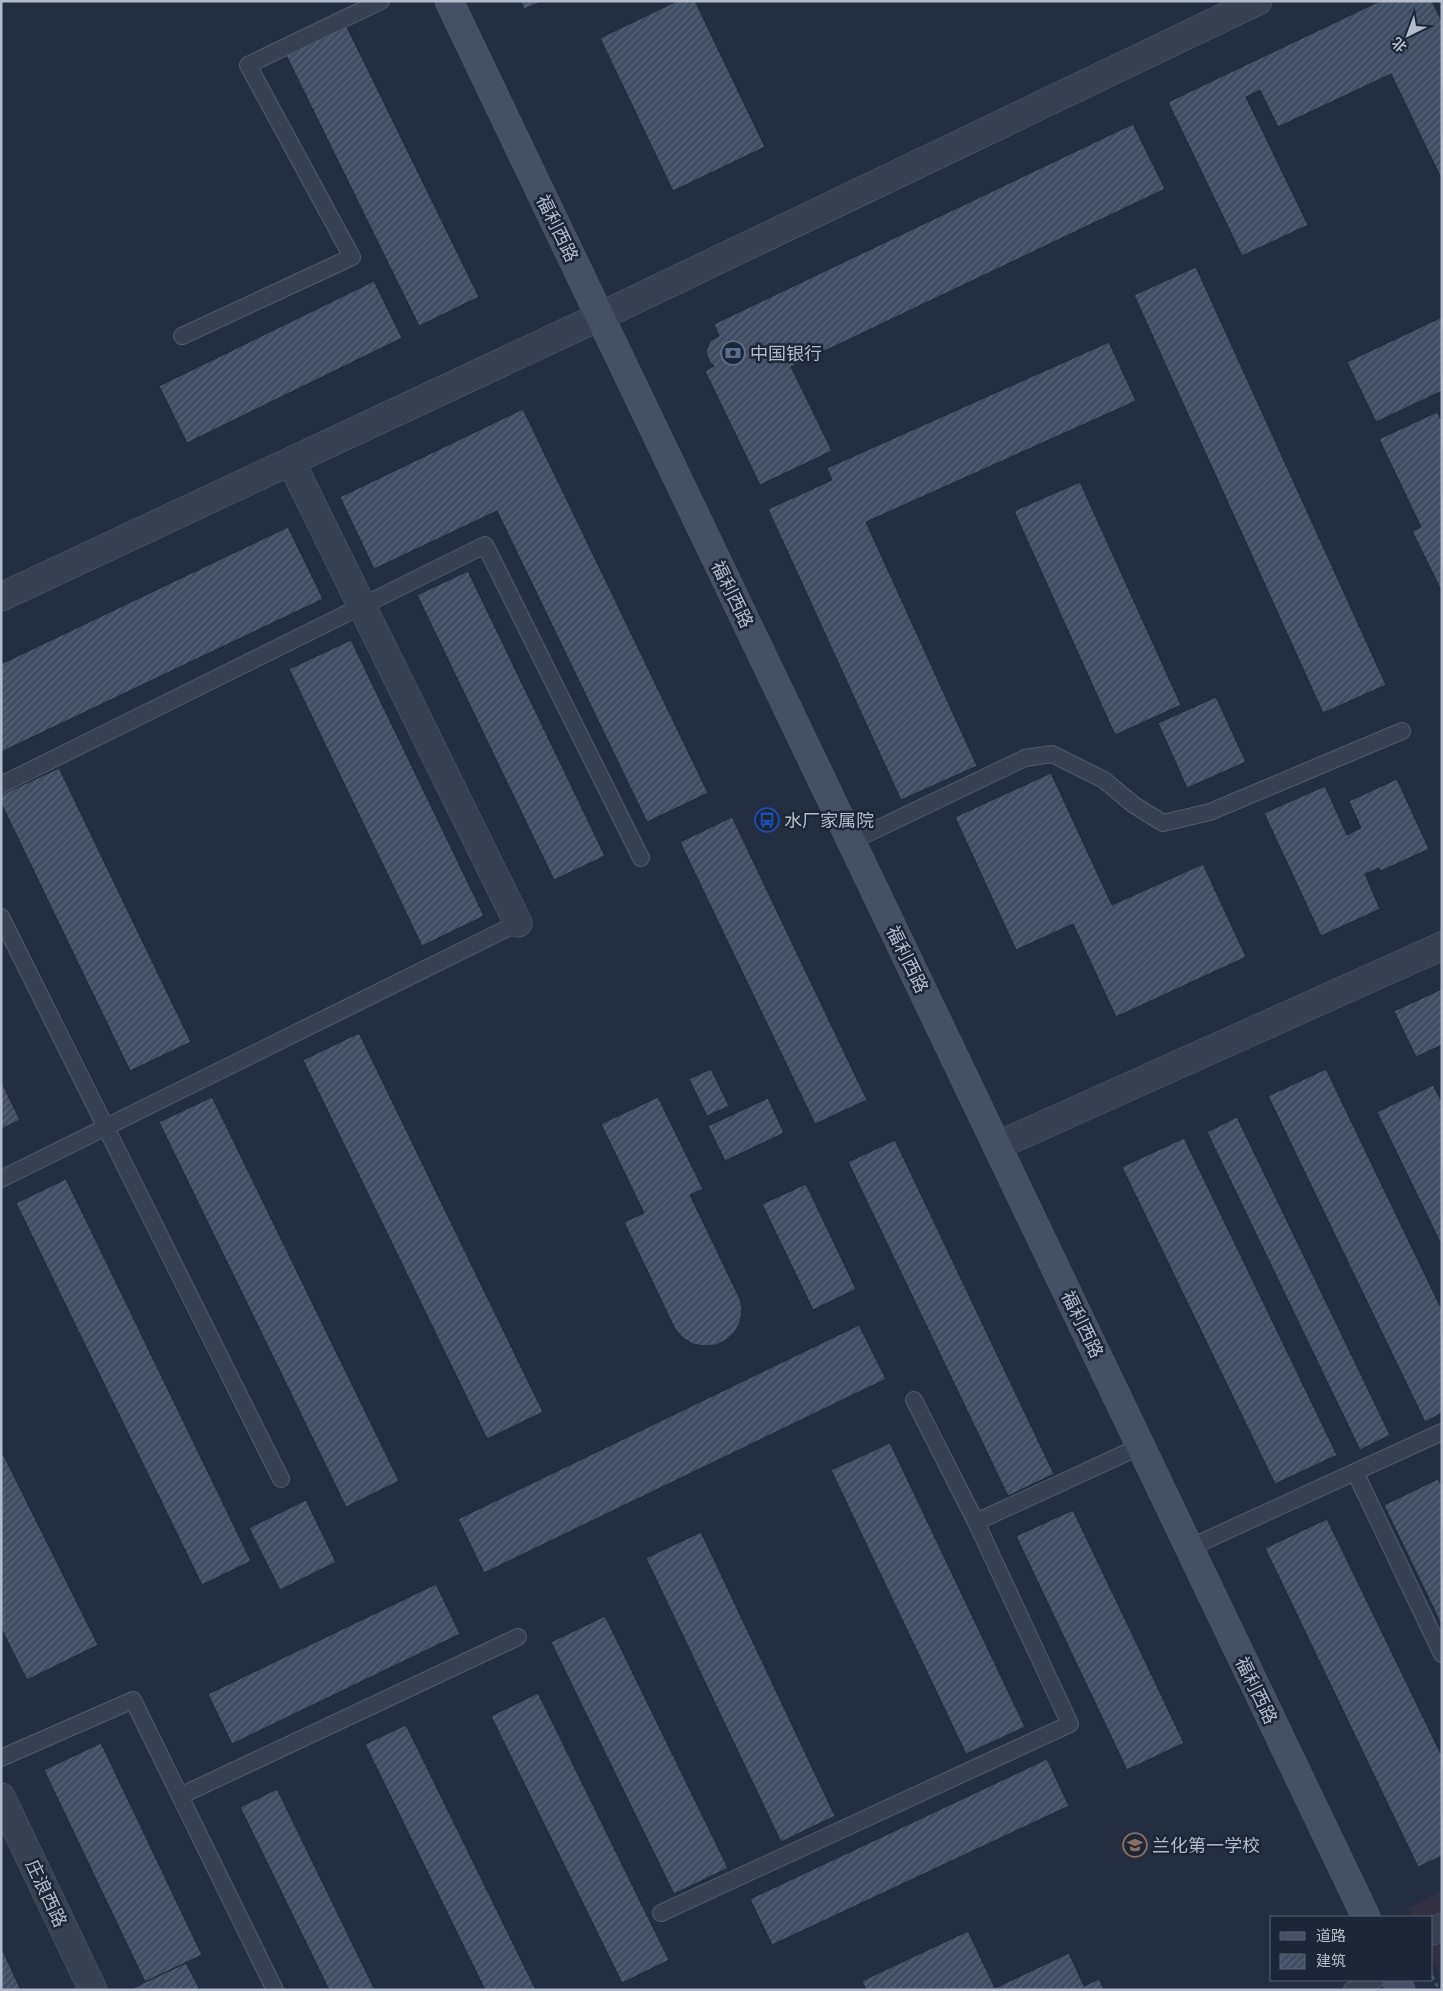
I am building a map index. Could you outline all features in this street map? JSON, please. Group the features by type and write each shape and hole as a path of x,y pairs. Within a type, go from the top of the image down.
{"main road":[{"name":"福利西路","path":"449,1 1366,1916"}],"street":[{"path":"1,597 601,316 1258,1"},
{"path":"291,462 518,923"},
{"path":"997,1146 1442,946"},
{"name":"庄浪西路","path":"1,1797 93,1990"}],"lane":[{"path":"182,336 352,257 248,65 381,1"},
{"path":"1,785 485,545 641,858"},
{"path":"852,842 1025,758 1052,754 1104,780 1134,805 1163,823 1210,812 1402,731"},
{"path":"1,917 281,1479"},
{"path":"1,1179 518,923"},
{"path":"661,1913 1070,1724 976,1522 914,1400"},
{"path":"1189,1548 1442,1432"},
{"path":"976,1522 1141,1446"},
{"path":"1355,1472 1442,1654"},
{"path":"180,1796 518,1637"},
{"path":"1,1758 133,1700 275,1990"},
{"path":"1352,1990 1374,1981"}],"path":[{"path":"1433,1978 1439,1990"}],"shaded area":[{"path":"1442,1891 1442,1978 1433,1960 1433,1916 1411,1916 1407,1908"}],"building":[{"path":"521,1 543,1 524,9"},
{"path":"677,1 695,1 765,147 673,191 600,38"},
{"path":"1380,1 1432,1 1442,22 1442,180 1391,74 1278,127 1260,90 1246,97 1308,225 1242,256 1168,102"},
{"path":"346,25 479,297 419,326 286,55"},
{"path":"1133,124 1165,189 791,367 832,451 760,485 705,371 714,366 706,352 710,341 719,336 714,324"},
{"path":"1196,267 1386,685 1323,713 1134,295"},
{"path":"374,281 402,338 187,443 159,386"},
{"path":"1442,317 1442,391 1376,422 1347,362"},
{"path":"1109,342 1136,401 866,522 977,766 901,800 768,509 832,480 827,468"},
{"path":"523,409 708,793 647,822 497,511 374,569 340,497"},
{"path":"1437,412 1442,421 1442,592 1412,531 1421,527 1379,439"},
{"path":"1080,482 1181,705 1115,735 1014,511"},
{"path":"288,527 323,599 1,752 1,664"},
{"path":"468,571 605,856 554,880 417,595"},
{"path":"351,640 484,916 422,946 289,669"},
{"path":"1216,697 1246,762 1187,788 1158,723"},
{"path":"59,768 191,1042 130,1071 1,803 1,795"},
{"path":"1051,773 1112,905 1203,864 1246,957 1116,1017 1073,924 1016,950 955,817"},
{"path":"1397,779 1429,849 1381,871 1379,868 1365,874 1380,909 1321,936 1264,813 1325,786 1347,835 1361,828 1349,801"},
{"path":"732,817 867,1100 815,1124 680,842"},
{"path":"1442,989 1442,1045 1416,1057 1394,1011"},
{"path":"359,1033 543,1412 487,1439 303,1060"},
{"path":"711,1069 729,1106 707,1116 689,1079"},
{"path":"1326,1069 1442,1310 1442,1413 1425,1422 1268,1096"},
{"path":"1,1081 20,1120 1,1129"},
{"path":"1433,1085 1442,1102 1442,1246 1377,1112"},
{"path":"212,1097 399,1481 346,1507 159,1122"},
{"path":"658,1097 703,1189 690,1195 740,1299 742,1310 740,1322 735,1332 726,1340 716,1345 704,1346 693,1344 683,1338 675,1329 624,1222 644,1213 601,1124"},
{"path":"768,1098 784,1133 725,1161 708,1126"},
{"path":"1237,1117 1390,1435 1360,1450 1207,1132"},
{"path":"1184,1138 1337,1455 1275,1484 1122,1167"},
{"path":"895,1140 1054,1474 1008,1496 848,1162"},
{"path":"66,1179 251,1561 202,1585 16,1203"},
{"path":"806,1184 856,1289 813,1310 762,1204"},
{"path":"859,1325 886,1379 484,1573 458,1519"},
{"path":"890,1443 1025,1727 966,1754 831,1470"},
{"path":"1,1450 98,1645 27,1680 1,1628"},
{"path":"1438,1479 1442,1486 1442,1626 1384,1505"},
{"path":"306,1500 336,1562 280,1590 249,1528"},
{"path":"1073,1510 1184,1743 1127,1770 1016,1536"},
{"path":"1327,1519 1442,1756 1442,1856 1418,1867 1265,1548"},
{"path":"701,1532 835,1816 781,1842 646,1558"},
{"path":"436,1584 460,1634 232,1744 208,1694"},
{"path":"605,1616 728,1868 674,1894 551,1642"},
{"path":"538,1693 669,1960 622,1983 491,1716"},
{"path":"406,1725 536,1990 485,1990 365,1744"},
{"path":"101,1743 202,1955 145,1982 44,1770"},
{"path":"1047,1759 1069,1806 772,1945 750,1899"},
{"path":"277,1789 375,1990 329,1990 240,1807"},
{"path":"968,1931 995,1988 1069,1953 1084,1986 1099,1979 1104,1990 866,1990 862,1981"},
{"path":"1,1947 21,1990 1,1990"},
{"path":"186,1963 200,1990 130,1990 145,1982"}],"place":[{"name":"中国银行","path":"733,353"},
{"name":"水厂家属院","path":"767,820"},
{"name":"兰化第一学校","path":"1135,1845"}]}
